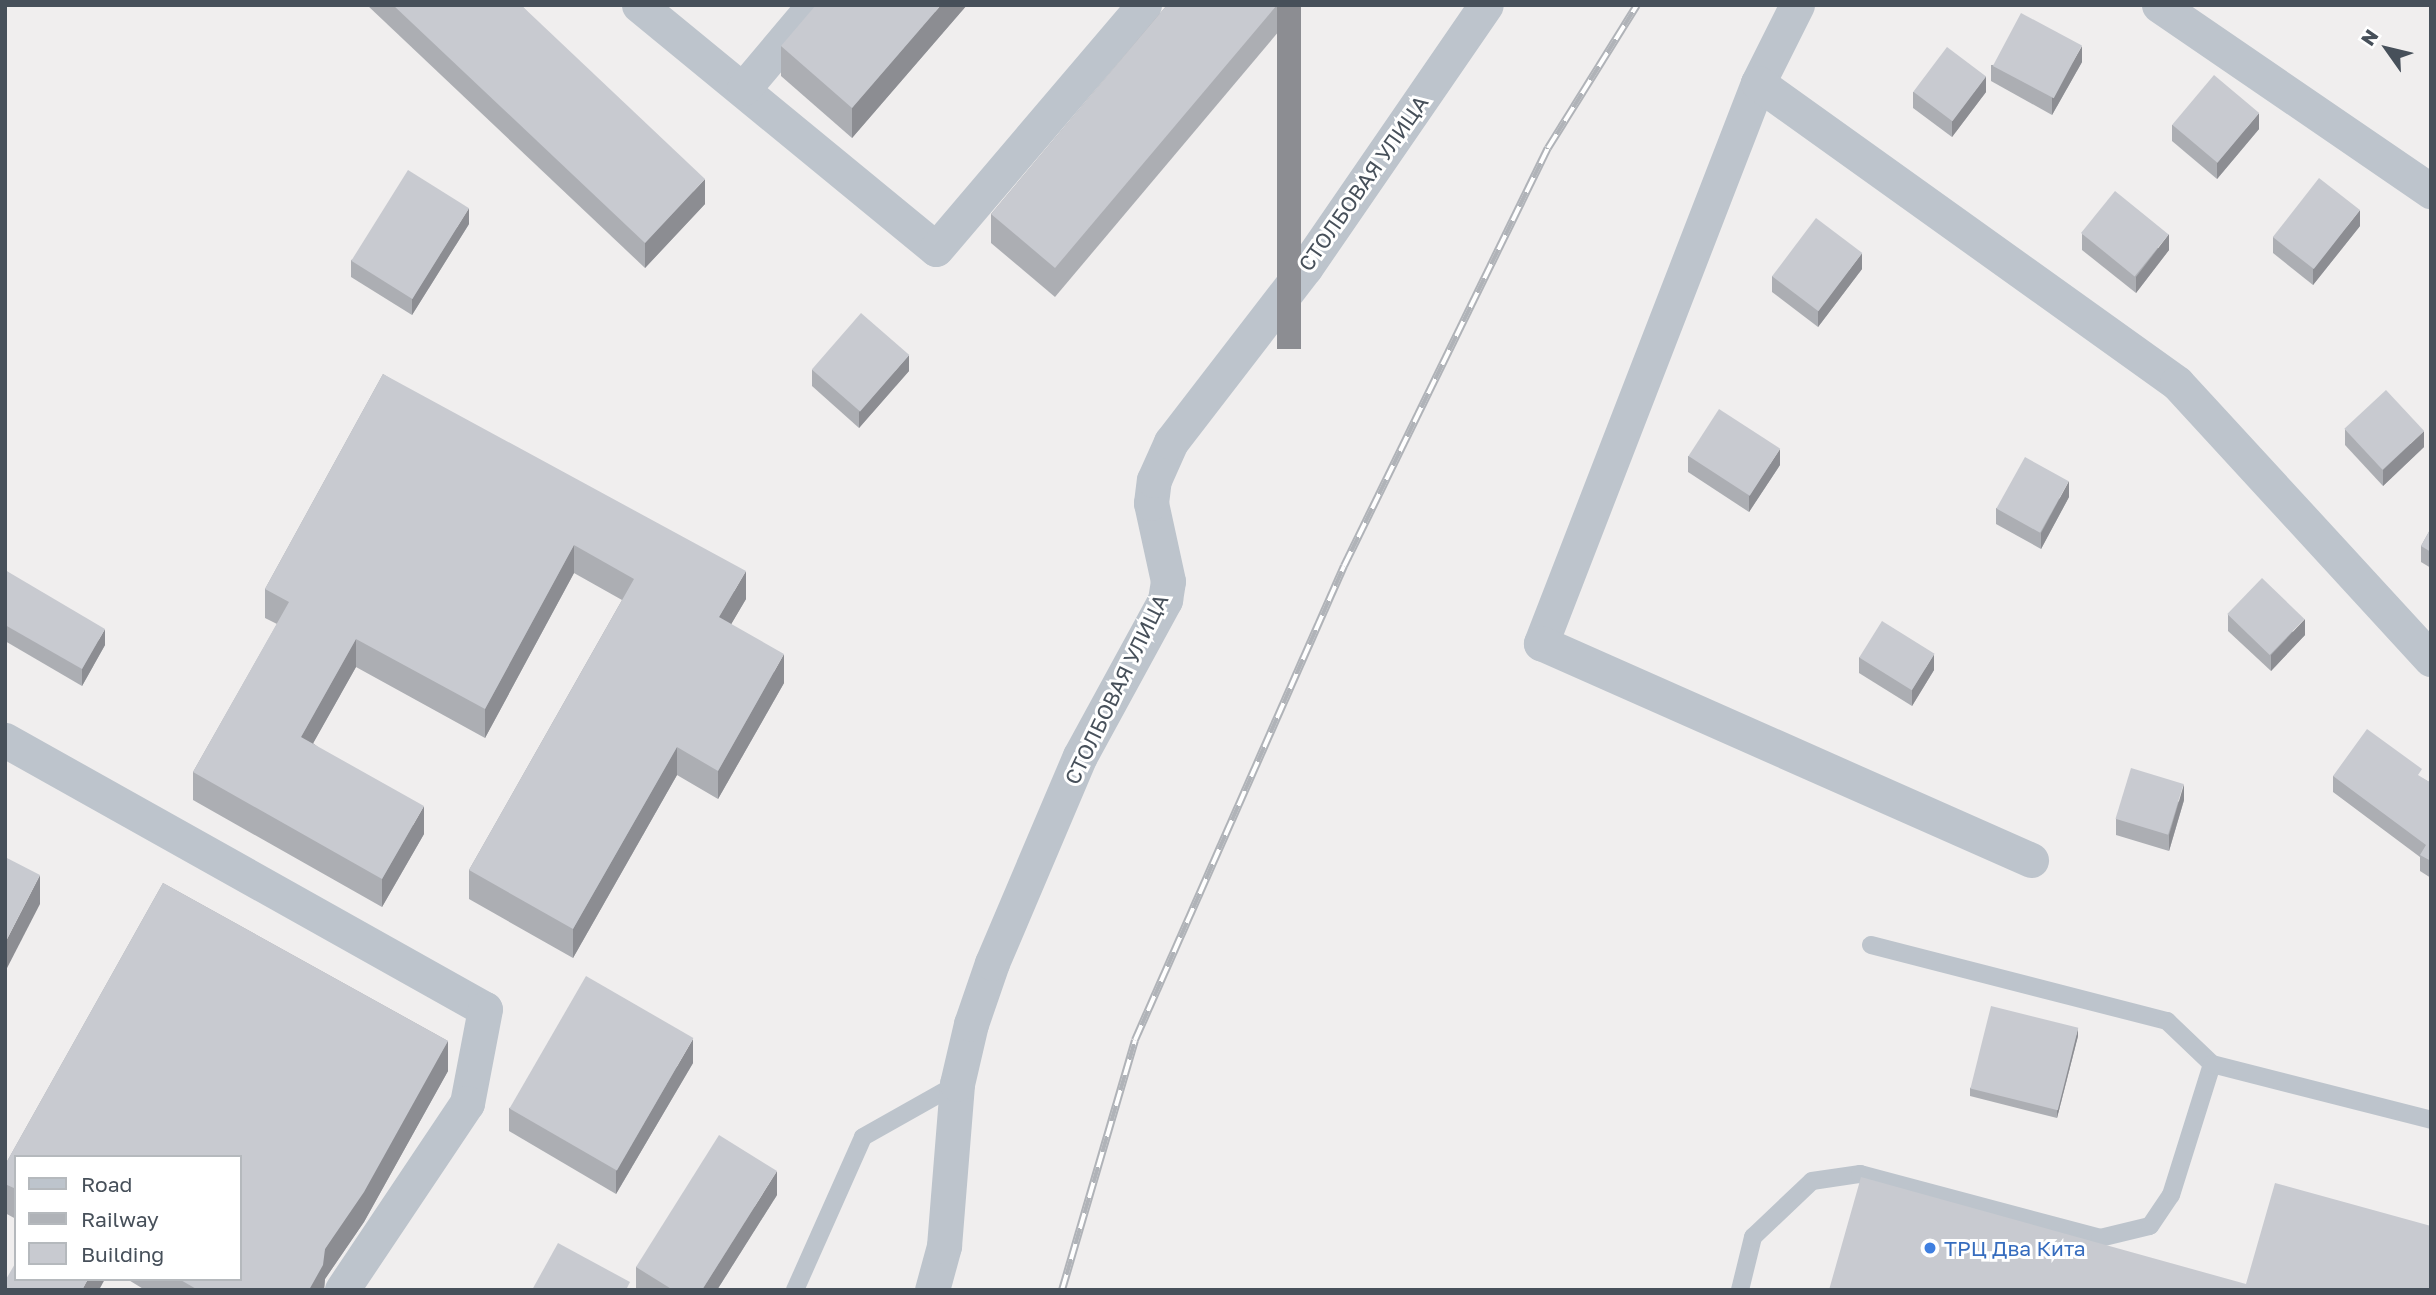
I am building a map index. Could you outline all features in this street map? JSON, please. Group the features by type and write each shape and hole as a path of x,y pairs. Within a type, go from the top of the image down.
{"street":[{"path":"639,5 744,88 936,250 1144,5"},
{"path":"744,88 814,5"},
{"name":"СТОЛБОВАЯ УЛИЦА","path":"932,1290 944,1246 957,1084 971,1024 992,963 1080,756 1165,600 1168,581 1151,503 1154,480 1171,442 1305,268 1486,5"},
{"path":"1797,5 1758,83 1541,643 2031,860"},
{"path":"2159,5 2431,191"},
{"path":"1758,83 2177,383 2431,659"},
{"path":"5,740 485,1009 467,1103 342,1290"}],"lane":[{"path":"1871,945 2167,1021 2212,1064 2431,1120"},
{"path":"1740,1290 1753,1237 1812,1181 1860,1174 2100,1238 2150,1226 2171,1195 2212,1064"},
{"path":"795,1290 863,1137 957,1084"}],"building":[{"path":"393,5 521,5 705,179 645,243"},
{"path":"816,5 941,5 852,108 781,46"},
{"path":"1167,5 1277,5 1055,268 991,214"},
{"path":"2021,13 2082,45 2054,98 1993,66"},
{"path":"1947,47 1986,76 1952,121 1913,92"},
{"path":"2214,75 2259,113 2217,163 2172,125"},
{"path":"408,170 469,208 412,299 351,261"},
{"path":"2319,178 2360,210 2314,269 2273,237"},
{"path":"2115,191 2169,234 2135,276 2081,233"},
{"path":"1816,218 1862,253 1818,311 1772,276"},
{"path":"861,313 909,355 860,412 812,370"},
{"path":"383,374 746,571 719,617 784,654 718,771 677,747 573,929 469,870 634,579 574,545 485,709 356,639 301,737 424,806 382,879 193,772 289,602 265,589"},
{"path":"2386,390 2424,431 2383,470 2344,429"},
{"path":"1719,409 1780,449 1750,496 1689,456"},
{"path":"2025,457 2069,481 2040,533 1996,509"},
{"path":"2431,528 2431,552 2421,546"},
{"path":"5,570 105,629 82,669 5,625"},
{"path":"2262,578 2304,619 2270,655 2227,614"},
{"path":"1882,621 1935,654 1912,690 1859,657"},
{"path":"2367,729 2422,769 2418,775 2431,783 2431,861 2420,855 2426,845 2333,776"},
{"path":"2131,768 2184,784 2168,835 2116,819"},
{"path":"5,857 40,875 5,943"},
{"path":"163,883 448,1041 364,1192 325,1249 323,1265 309,1290 198,1290 182,1281 242,1281 242,1155 14,1155 14,1188 5,1184 5,1165"},
{"path":"586,976 693,1038 617,1171 510,1109"},
{"path":"1991,1006 2078,1028 2058,1110 1970,1088"},
{"path":"719,1135 777,1171 702,1290 673,1290 636,1267"},
{"path":"1861,1177 2246,1284 2275,1183 2431,1226 2431,1290 1829,1290"},
{"path":"558,1243 630,1282 626,1290 532,1290"},
{"path":"14,1265 14,1281 87,1281 82,1290 5,1290 5,1281"}],"railway":[{"path":"1062,1290 1135,1040 1344,566 1548,148 1637,5"}],"place":[{"name":"ТРЦ Два Кита","path":"1930,1248"}]}
